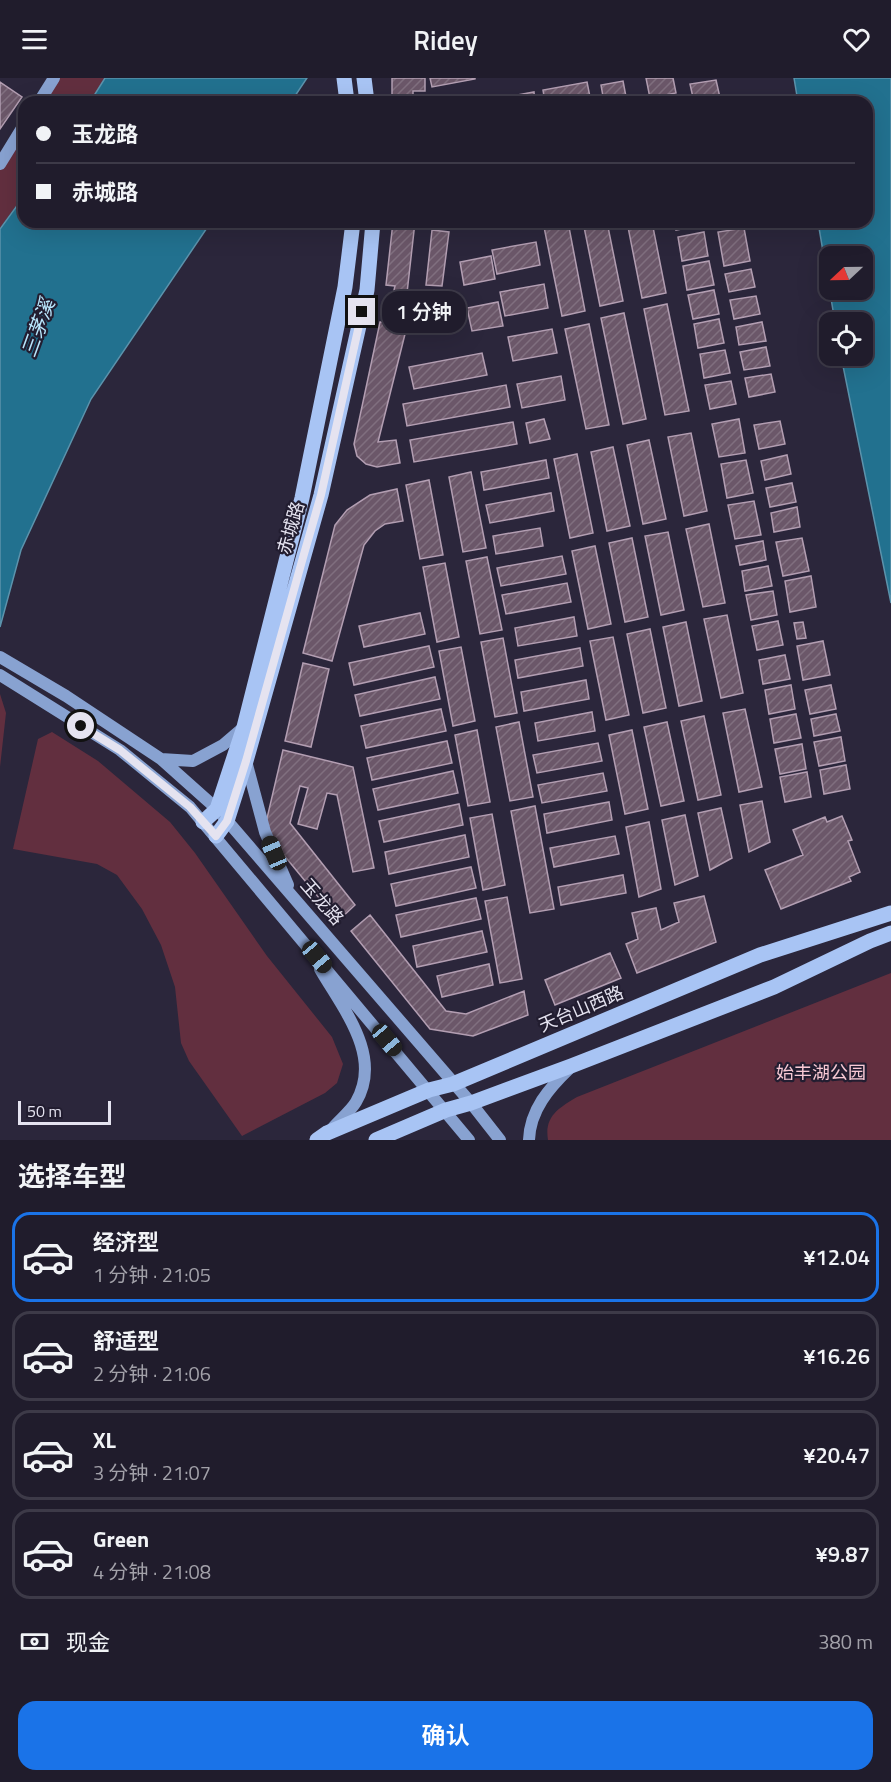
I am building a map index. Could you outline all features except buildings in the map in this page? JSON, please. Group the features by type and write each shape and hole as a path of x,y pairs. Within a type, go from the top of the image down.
{"main road":[{"path":"43,96 54,78"},
{"path":"364,78 366,96"},
{"path":"0,164 18,135"},
{"name":"赤城路","path":"203,822 217,809 244,727 302,498 345,287 352,228"},
{"name":"赤城路","path":"216,836 227,821 246,761 323,483 367,290 372,228"},
{"name":"玉龙路","path":"0,657 66,696 161,759 217,809 471,1103 500,1140"},
{"path":"0,675 120,750 190,807 469,1140"},
{"path":"161,759 193,761 223,745 244,727"},
{"path":"246,761 265,832 292,895"},
{"name":"天台山西路","path":"322,1137 429,1090 453,1084 760,955 891,913"},
{"path":"376,1140 446,1110 571,1066 774,987 891,933"},
{"path":"303,940 354,1027 364,1050 365,1076 356,1103 322,1137"},
{"path":"529,1140 529,1124 537,1107 555,1082 571,1066"}],"green space":[{"path":"54,78 107,78 94,96 43,96"},
{"path":"18,135 18,203 0,228 0,164"},
{"path":"0,694 6,713 0,767"},
{"path":"52,732 98,761 170,822 195,853 267,956 332,1037 343,1064 337,1083 325,1093 242,1136 189,1061 181,1043 175,987 161,945 142,909 117,875 97,864 13,849 38,739"},
{"name":"始丰湖公园","path":"891,973 891,1140 548,1140 548,1125 554,1114 577,1097"}],"water":[{"path":"105,78 307,78 295,96 94,96"},
{"path":"794,78 891,78 891,603 843,366 873,366 873,312 833,312 831,300 873,300 873,246 822,246 819,228 873,228 873,96 797,96"},
{"name":"三茅溪","path":"18,204 18,228 207,228 91,399 21,550 0,627 0,229"}],"route":[{"path":"81,726 120,750 190,807 216,836 227,821 321,495 362,312"}]}
